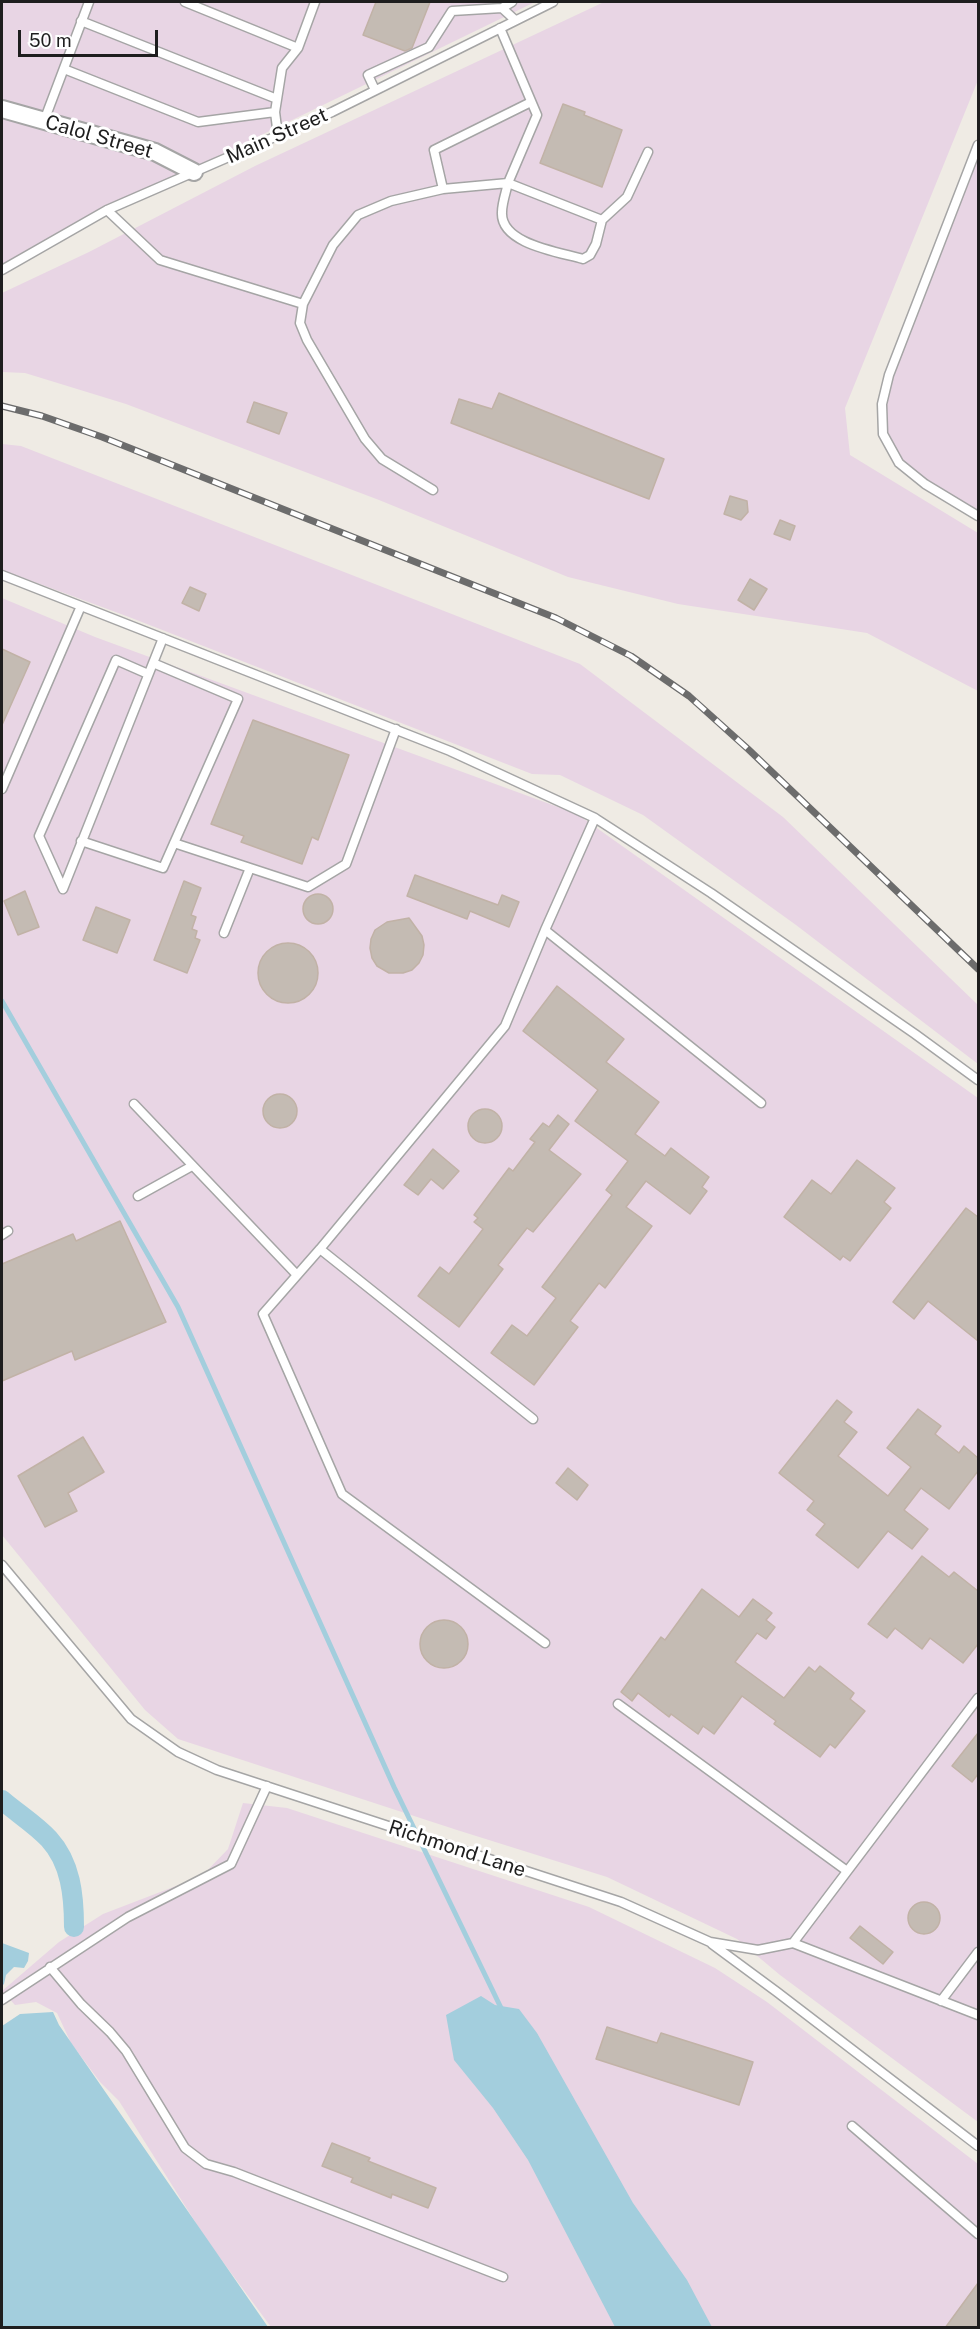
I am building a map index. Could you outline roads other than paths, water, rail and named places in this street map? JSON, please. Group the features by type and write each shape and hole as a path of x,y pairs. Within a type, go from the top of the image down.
{"street":[{"name":"Calol Street","path":"2,109 155,152 195,172"}],"lane":[{"path":"44,121 89,2"},
{"path":"185,2 298,48"},
{"path":"278,136 275,112 282,68 298,48 315,2"},
{"path":"375,90 368,75 429,47 452,11 502,8 512,2"},
{"name":"Main Street","path":"2,270 107,210 278,136 553,2"},
{"path":"502,8 515,20"},
{"path":"81,21 277,99"},
{"path":"500,28 537,115 508,183 502,213 505,227 520,240 583,259 590,255 597,244 602,220 627,197 648,152"},
{"path":"64,69 198,122 275,112"},
{"path":"443,189 434,150 531,102"},
{"path":"978,145 888,375 882,404 883,434 899,463 925,484 978,516"},
{"path":"433,490 382,459 365,439 307,340 300,323 303,304 333,245 358,215 391,201 443,189 508,183 602,220"},
{"path":"107,210 160,260 303,304"},
{"path":"2,575 450,751 595,818 711,893 978,1080"},
{"path":"2,789 81,606"},
{"path":"148,674 116,660 39,836 63,889 163,638"},
{"path":"81,841 163,868 238,699 153,663"},
{"path":"174,843 308,887 346,864 396,729"},
{"path":"544,1643 342,1494 262,1314 320,1249 505,1026 595,818"},
{"path":"224,933 250,868"},
{"path":"545,930 761,1103"},
{"path":"134,1104 297,1275"},
{"path":"138,1196 192,1166"},
{"path":"320,1249 533,1419"},
{"name":"Richmond Lane","path":"2,1565 131,1719 178,1752 217,1770 621,1902 710,1942 758,1950 793,1943"},
{"path":"978,1698 793,1943 978,2015"},
{"path":"618,1704 847,1871"},
{"path":"2,2000 50,1966 128,1917 231,1864 269,1787"},
{"path":"710,1942 978,2146"},
{"path":"941,2001 978,1952"},
{"path":"50,1966 81,2004 126,2051 175,2133 192,2156 206,2164 234,2172 503,2277"},
{"path":"852,2126 978,2234"}],"water":[{"path":"2,1943 29,1953 24,1968 14,1967 6,1975 2,1986"},
{"path":"481,1996 495,2005 519,2009 537,2033 633,2203 687,2280 712,2327 615,2327 528,2160 493,2108 454,2060 446,2015"},
{"path":"53,2012 59,2025 268,2327 2,2327 2,2026 20,2014"}],"waterway":[{"path":"2,1001 178,1307 394,1787 503,2012"},
{"path":"2,1800 32,1823 56,1848 70,1880 74,1927"}],"railway":[{"path":"2,406 42,416 102,437 556,618 631,656 689,696 748,749 978,969"}]}
